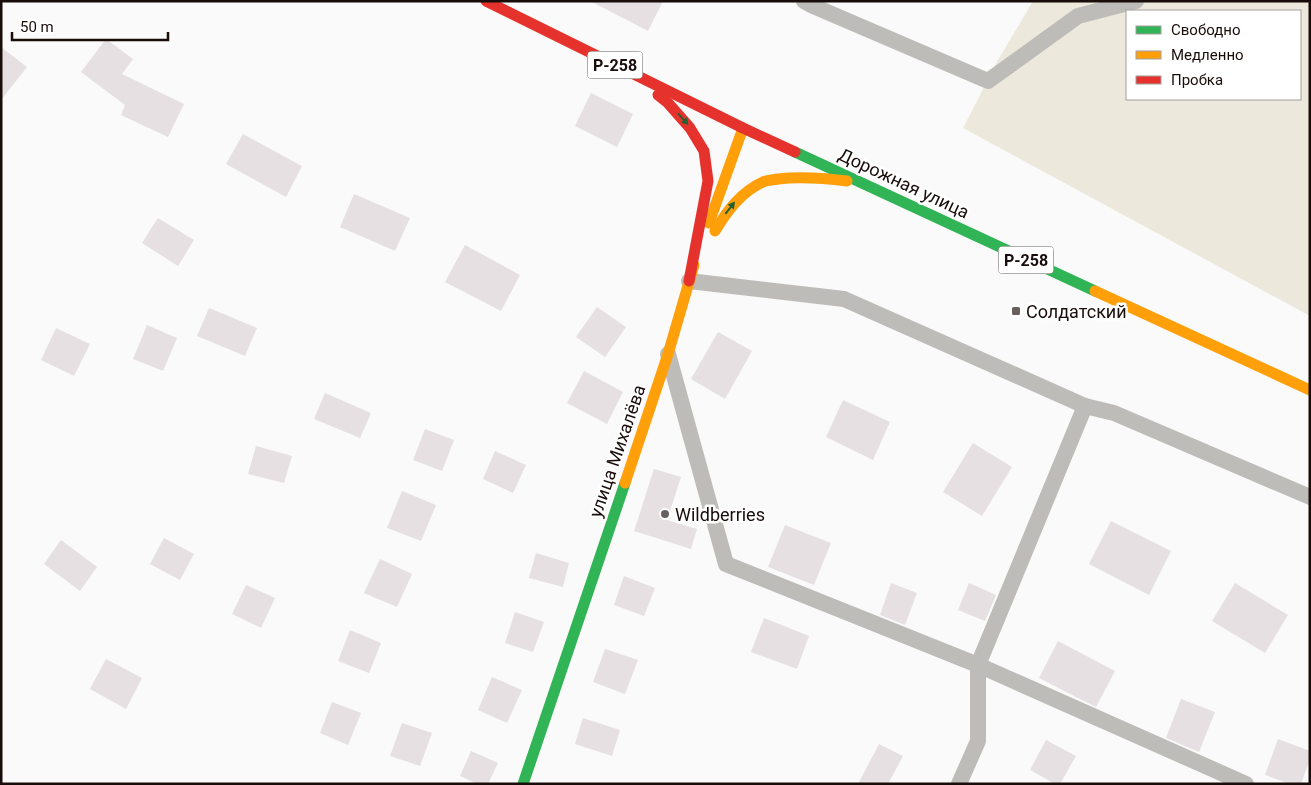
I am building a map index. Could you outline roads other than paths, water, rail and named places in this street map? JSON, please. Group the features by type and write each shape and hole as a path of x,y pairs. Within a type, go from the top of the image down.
{"main road":[{"name":"Дорожная улица","path":"486,1 743,128 1310,390"},
{"path":"634,74 668,103 690,128 704,151 708,181 689,281"},
{"name":"улица Михалёва","path":"523,784 668,354 689,281 743,128"},
{"path":"689,281 720,222 739,197 764,181 794,176 860,182"}],"street":[{"path":"811,3 988,81 1078,16 1136,1"},
{"path":"689,281 844,299 1085,406 1114,413 1310,496"},
{"path":"668,354 726,564 978,665 1246,784"},
{"path":"959,784 978,741 978,665 1085,406"}],"place":[{"name":"Солдатский","path":"1016,311"},
{"name":"Wildberries","path":"665,514"}]}
